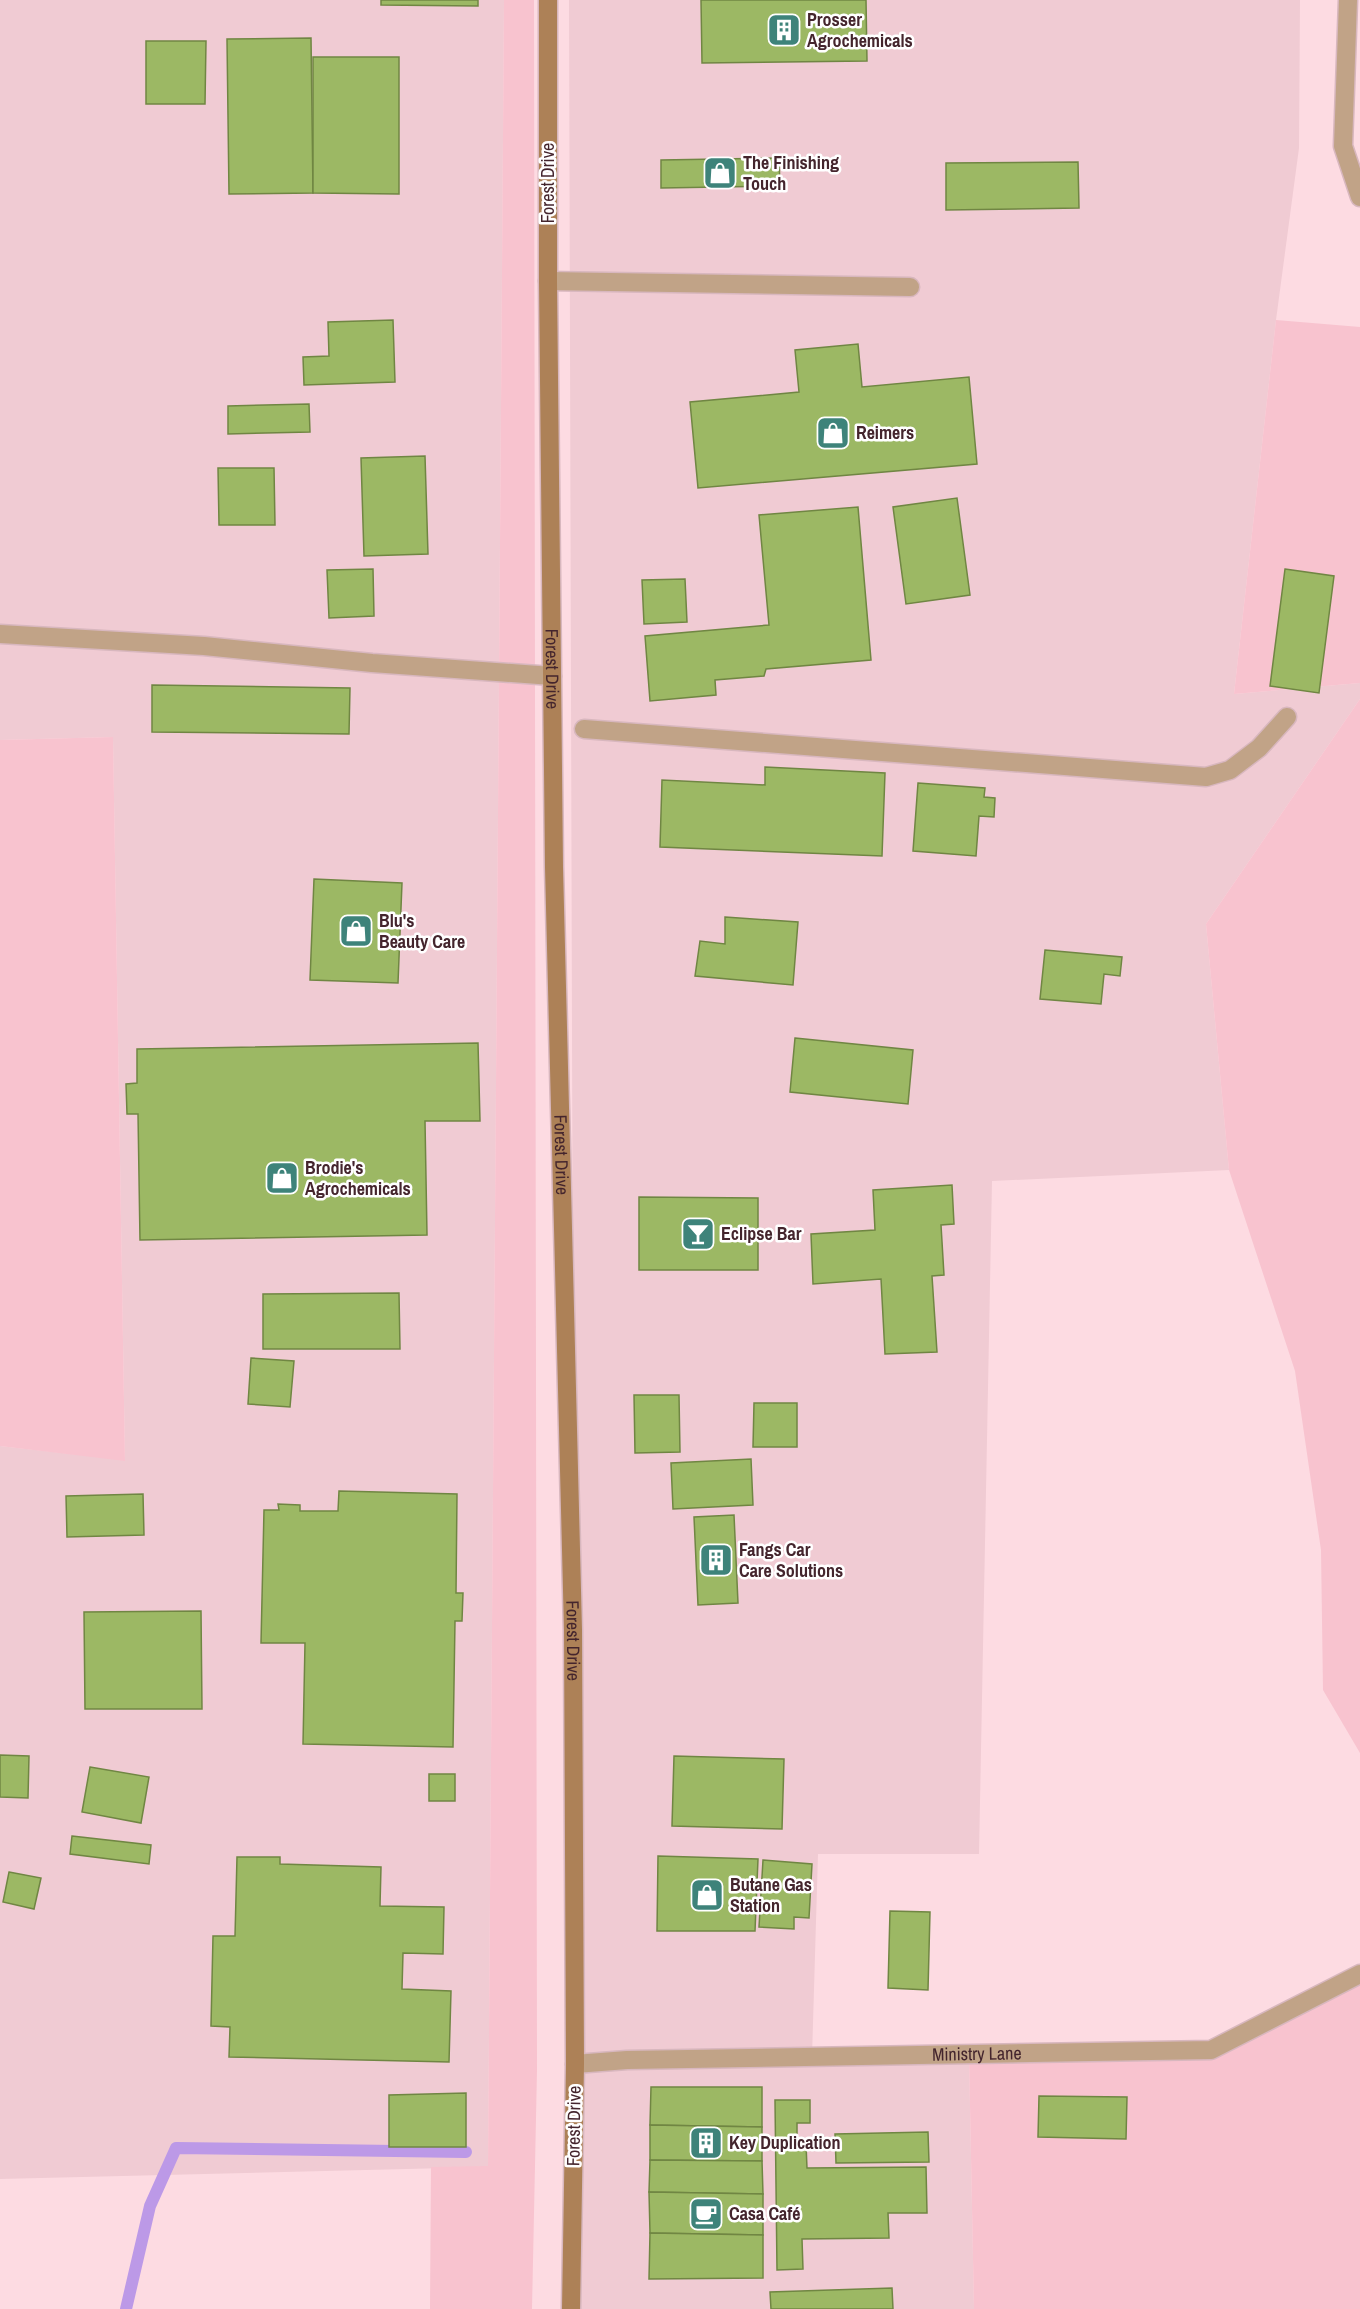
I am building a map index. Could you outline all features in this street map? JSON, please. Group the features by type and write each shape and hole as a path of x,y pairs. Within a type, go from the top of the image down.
{"main road":[{"name":"Forest Drive","path":"548,0 548,281 554,867 573,1629 575,2064 571,2309"}],"street":[{"path":"1348,0 1343,146 1360,197"},
{"path":"548,281 910,286"},
{"path":"0,634 204,646 372,663 552,676"},
{"path":"584,729 1206,777 1230,770 1258,748 1287,717"},
{"name":"Ministry Lane","path":"575,2064 627,2060 1210,2050 1360,1974"}],"shaded area":[{"path":"0,0 504,0 488,2167 0,2179 0,1446 125,1460 113,737 0,740"},
{"path":"504,0 534,0 537,2070 532,2309 430,2309 431,2167 488,2166"},
{"path":"569,0 1300,0 1299,148 1276,320 1234,694 1360,683 1360,699 1206,924 1229,1170 992,1181 979,1854 818,1854 812,2057 969,2055 974,2309 571,2309 575,2064"},
{"path":"1276,320 1360,327 1360,683 1234,694"},
{"path":"1360,699 1360,1753 1323,1690 1321,1550 1295,1371 1229,1170 1206,924"},
{"path":"113,737 125,1461 0,1446 0,740"},
{"path":"1360,1974 1360,2309 974,2309 969,2055 1211,2050"}],"building":[{"path":"381,0 478,0 478,6 381,5"},
{"name":"Prosser Agrochemicals","path":"701,0 866,0 867,61 702,63"},
{"path":"311,38 313,193 229,194 227,39"},
{"path":"146,41 206,41 205,104 146,104"},
{"path":"313,57 399,57 399,194 313,193"},
{"name":"The Finishing Touch","path":"779,158 780,186 661,188 661,160"},
{"path":"1078,162 1079,208 946,210 946,163"},
{"path":"393,320 395,382 304,385 303,357 329,356 328,322"},
{"name":"Reimers","path":"858,344 862,387 969,377 977,464 698,488 690,402 799,392 795,350"},
{"path":"309,404 310,432 228,434 228,406"},
{"path":"425,456 428,554 364,556 361,458"},
{"path":"218,468 274,468 275,525 219,525"},
{"path":"957,498 970,595 906,604 893,507"},
{"path":"858,507 871,660 766,669 764,676 715,680 716,695 650,701 645,636 769,625 759,515"},
{"path":"373,569 374,616 329,618 327,570"},
{"path":"1285,569 1334,576 1319,693 1270,686"},
{"path":"685,579 687,622 644,624 642,580"},
{"path":"152,685 350,688 349,734 152,732"},
{"path":"765,767 885,773 882,856 660,847 662,780 765,785"},
{"path":"918,783 985,788 984,797 995,798 994,817 979,816 976,856 913,851"},
{"name":"Blu's Beauty Care","path":"314,879 402,883 398,983 310,980"},
{"path":"725,917 798,922 793,985 695,976 700,941 725,944"},
{"path":"1045,950 1122,957 1120,976 1104,974 1101,1004 1040,999"},
{"path":"795,1038 913,1050 908,1104 790,1092"},
{"name":"Brodie's Agrochemicals","path":"478,1043 480,1121 425,1121 427,1235 140,1240 138,1114 127,1114 126,1084 137,1083 137,1049"},
{"path":"952,1185 954,1224 941,1225 944,1275 932,1276 937,1352 885,1354 881,1279 813,1284 811,1234 875,1230 873,1190"},
{"name":"Eclipse Bar","path":"639,1197 758,1198 758,1270 639,1270"},
{"path":"399,1293 400,1349 263,1349 263,1294"},
{"path":"251,1358 294,1361 290,1407 248,1404"},
{"path":"634,1395 679,1395 680,1452 635,1453"},
{"path":"754,1403 797,1403 797,1447 753,1447"},
{"path":"751,1459 753,1505 673,1509 671,1463"},
{"path":"339,1491 457,1494 456,1593 463,1593 462,1621 455,1621 453,1747 303,1744 305,1643 261,1643 264,1510 279,1510 278,1504 300,1505 300,1511 338,1511"},
{"path":"143,1494 144,1535 67,1537 66,1496"},
{"name":"Fangs Car Care Solutions","path":"734,1515 738,1603 698,1605 694,1517"},
{"path":"201,1611 202,1709 85,1709 84,1612"},
{"path":"0,1755 29,1756 28,1798 0,1797"},
{"path":"674,1756 784,1759 782,1829 672,1826"},
{"path":"90,1767 149,1777 141,1823 82,1812"},
{"path":"429,1774 455,1774 455,1801 429,1801"},
{"path":"72,1836 151,1845 149,1864 70,1854"},
{"name":"Butane Gas Station","path":"658,1856 758,1859 755,1931 657,1931"},
{"path":"237,1857 280,1857 280,1864 381,1867 380,1906 444,1907 443,1954 403,1953 402,1989 451,1991 449,2062 229,2057 230,2027 211,2026 213,1936 235,1936"},
{"path":"763,1860 812,1864 809,1918 794,1917 794,1929 759,1927"},
{"path":"9,1872 41,1878 34,1909 3,1902"},
{"path":"890,1911 930,1912 928,1990 888,1988"},
{"path":"651,2087 762,2087 762,2127 650,2125"},
{"path":"466,2093 466,2147 389,2147 389,2095"},
{"path":"1039,2096 1127,2097 1126,2139 1038,2137"},
{"path":"775,2100 810,2100 810,2123 797,2123 797,2144 806,2144 807,2168 926,2167 927,2213 888,2213 889,2238 802,2239 803,2269 777,2270"},
{"name":"Key Duplication","path":"650,2125 762,2127 762,2161 650,2160"},
{"path":"928,2132 929,2162 836,2163 835,2134"},
{"path":"650,2160 762,2161 763,2194 649,2192"},
{"name":"Casa Café","path":"649,2192 763,2194 763,2235 650,2233"},
{"path":"650,2233 763,2235 763,2278 649,2279"},
{"path":"892,2288 893,2309 771,2309 770,2292"}],"waterway":[{"path":"126,2309 150,2206 176,2148 466,2152"}],"place":[{"name":"Prosser Agrochemicals","path":"784,30"},
{"name":"The Finishing Touch","path":"720,173"},
{"name":"Reimers","path":"833,433"},
{"name":"Blu's Beauty Care","path":"356,931"},
{"name":"Brodie's Agrochemicals","path":"282,1178"},
{"name":"Eclipse Bar","path":"698,1234"},
{"name":"Fangs Car Care Solutions","path":"716,1560"},
{"name":"Butane Gas Station","path":"707,1895"},
{"name":"Key Duplication","path":"706,2143"},
{"name":"Casa Café","path":"706,2214"}]}
